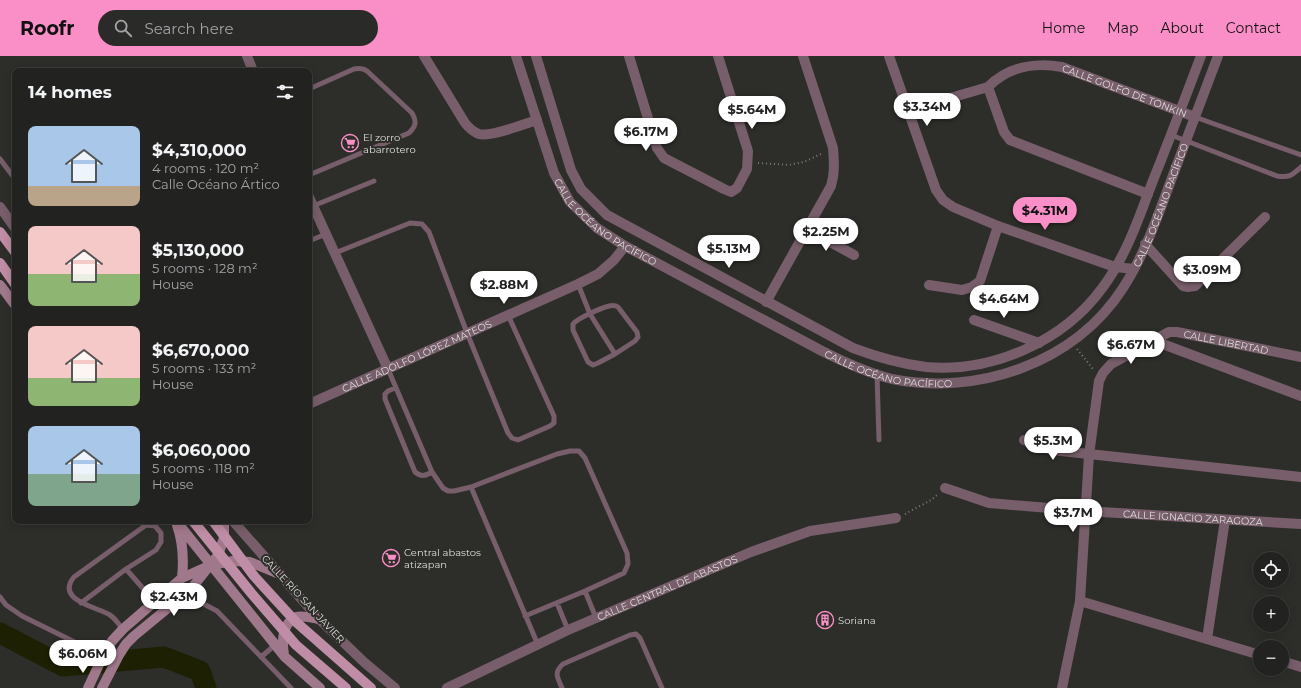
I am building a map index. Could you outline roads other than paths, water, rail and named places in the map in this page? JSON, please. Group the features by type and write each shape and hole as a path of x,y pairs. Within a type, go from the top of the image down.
{"main road":[{"path":"0,232 12,248"},
{"path":"0,263 12,280"},
{"path":"0,285 12,301"},
{"path":"177,524 182,547 182,578"},
{"path":"178,524 285,657 320,688"},
{"path":"195,524 252,594 296,645 346,688"},
{"path":"215,524 254,576 296,622 371,688"},
{"path":"103,687 126,644 191,589 211,565 222,546 224,538 224,524"},
{"path":"88,688 103,656 123,629 182,578 211,565 233,561 250,562 279,574"},
{"path":"285,657 282,643 283,634 288,624 296,618 304,616 319,619"}],"street":[{"path":"247,56 252,68"},
{"path":"424,56 465,123 472,131 481,135 491,134 537,120"},
{"name":"CALLE OCÉANO PACÍFICO","path":"516,56 554,173 570,202 597,228 625,246 846,363 892,379 918,382 950,383 978,380 1011,373 1036,362 1062,349 1106,312 1134,269 1159,214 1218,56"},
{"name":"CALLE OCÉANO PACÍFICO","path":"536,56 571,170 581,189 607,215 853,348 877,357 927,367 956,367 982,363 1013,355 1057,332 1073,320 1104,287 1129,242 1202,56"},
{"path":"629,56 657,148 664,158 731,192 737,188 747,169 748,151 718,56"},
{"path":"766,302 808,230 831,186 834,176 833,148 803,56"},
{"path":"889,56 936,190 943,200 953,207 998,226 1115,267 1134,269"},
{"name":"CALLE GOLFO DE TONKIN","path":"909,110 988,87 996,78 1008,72 1035,64 1049,64 1062,67 1195,116"},
{"path":"988,87 1004,132 1010,140 1148,194"},
{"path":"312,203 388,370"},
{"path":"0,207 12,224"},
{"path":"1145,244 1183,286 1195,286 1265,217"},
{"path":"929,285 962,290 972,287 980,281 998,226"},
{"path":"808,230 854,255"},
{"name":"CALLE ADOLFO LÓPEZ MATEOS","path":"312,403 388,370 598,274 614,260 625,246"},
{"path":"974,320 1039,342"},
{"name":"CALLE LIBERTAD","path":"1152,340 1169,332 1177,332 1301,357"},
{"path":"1062,688 1080,601 1089,455 1099,381 1103,373 1111,364 1152,340 1301,396"},
{"path":"1024,440 1052,450 1089,455 1301,477"},
{"path":"945,488 989,503 1085,511"},
{"name":"CALLE IGNACIO ZARAGOZA","path":"1085,511 1301,524"},
{"name":"CALLE CENTRAL DE ABASTOS","path":"447,688 568,630 751,552 810,531 896,518"},
{"path":"1207,639 1225,520"},
{"name":"CALLE RÍO SAN JAVIER","path":"236,524 319,619 365,664 395,688"},
{"path":"1080,601 1253,653"},
{"path":"1289,663 1301,667"}],"lane":[{"path":"312,88 354,69 363,69 412,113 416,120 414,128 409,133 312,174"},
{"path":"1195,116 1301,155"},
{"path":"1171,135 1277,176 1286,177 1292,175 1301,167"},
{"path":"0,160 12,175"},
{"path":"312,201 374,180"},
{"path":"335,253 410,223 422,224 429,232 467,333 508,434 512,438 518,440 550,426 554,423 554,416 508,315"},
{"path":"312,240 326,234"},
{"path":"578,284 590,314 615,354"},
{"path":"614,305 618,307 637,332 638,337 635,341 615,354 593,365 588,362 574,330 573,324 576,320 608,306 614,305"},
{"path":"388,370 432,472 443,488 448,491 471,487 557,454 570,451 579,451 585,458 627,553 628,564 624,572 585,591 525,616"},
{"path":"877,375 879,440"},
{"path":"395,388 385,394 385,399 415,472 419,476 426,476 432,472"},
{"path":"471,487 538,645"},
{"path":"123,629 111,615 81,603 72,595 69,589 69,582 74,576 146,524"},
{"path":"81,603 126,569 156,550 161,542 161,533 155,526 150,524"},
{"path":"126,569 154,601"},
{"path":"585,591 596,618"},
{"path":"185,594 217,611 291,688"},
{"path":"0,597 6,605 22,616 103,656"},
{"path":"557,603 568,630"},
{"path":"562,688 557,674 558,668 563,664 630,635 636,634 640,638 662,688"},
{"path":"261,657 275,645"}],"waterway":[{"path":"0,633 63,666 164,657 200,671 206,688"}],"place":[{"name":"El zorro abarrotero","path":"350,143"},
{"name":"Central abastos atizapan","path":"391,558"},
{"name":"Soriana","path":"825,620"}]}
